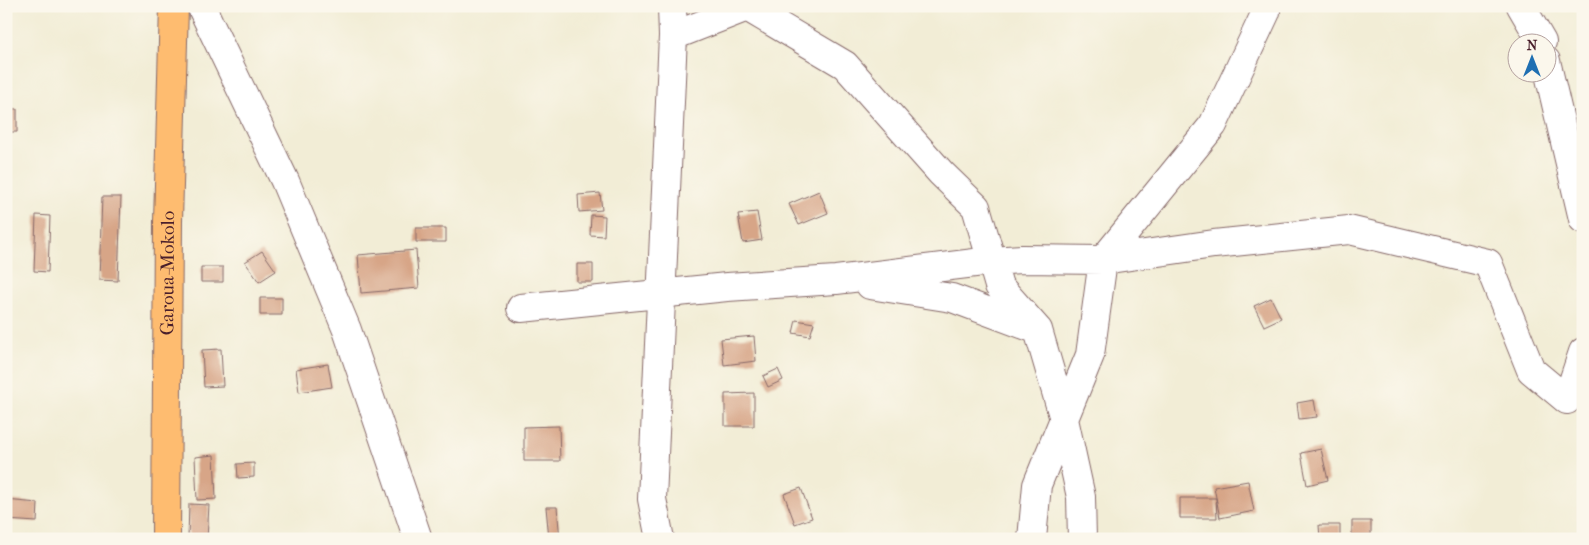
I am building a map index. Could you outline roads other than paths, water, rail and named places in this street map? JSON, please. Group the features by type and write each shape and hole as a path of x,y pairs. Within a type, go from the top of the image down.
{"main road":[{"name":"Garoua-Mokolo","path":"166,539 168,220 174,6"}],"street":[{"path":"202,6 285,181 347,330 418,539"},
{"path":"660,539 652,499 673,36 672,6"},
{"path":"1032,539 1037,485 1090,355 1103,260 1213,124 1266,12 1266,6"},
{"path":"1521,6 1536,32"},
{"path":"673,36 747,7 845,65 941,173 976,207 999,286 1038,330 1064,420 1081,497 1082,539"},
{"path":"1551,82 1583,219"},
{"path":"521,308 727,287 836,280 991,261 1022,259 1103,260 1214,244 1349,230 1488,263 1531,370 1567,400 1583,352"},
{"path":"836,280 952,298 1038,330"}]}
